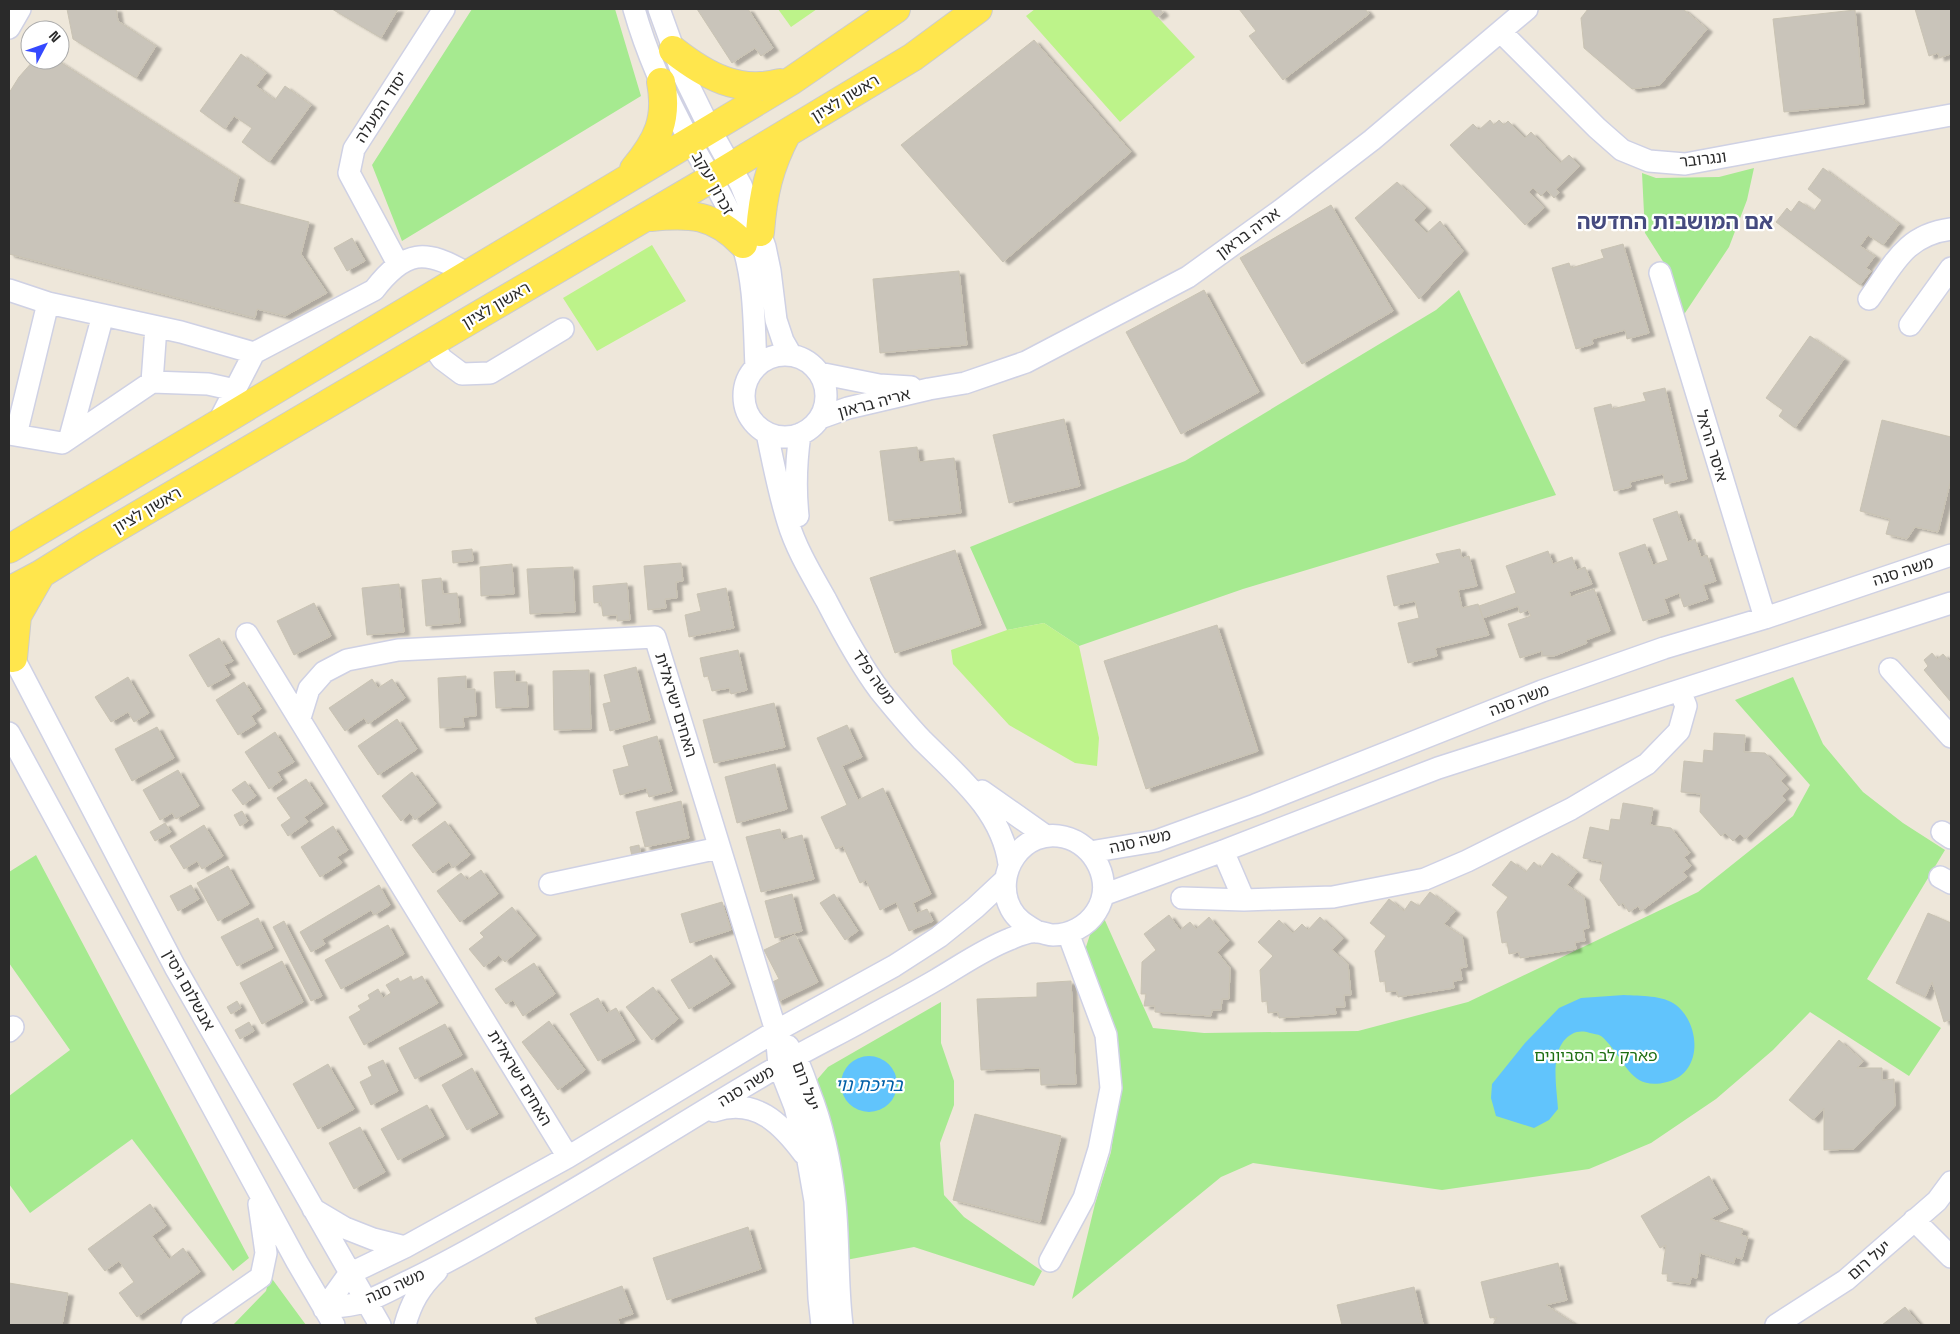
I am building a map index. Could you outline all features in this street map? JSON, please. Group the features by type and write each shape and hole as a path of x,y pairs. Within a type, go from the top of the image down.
{"main road":[{"path":"9,549 22,534 217,424 791,81 896,9"},
{"name":"ראשון לציון","path":"9,591 41,574 787,133 913,57 978,9"},
{"path":"673,50 707,72 738,85 766,87 791,81"},
{"path":"625,179 645,155 659,130 663,117 664,100 661,82"},
{"path":"644,218 675,214 705,218 717,222 731,232 751,238 776,155 787,133"},
{"path":"11,654 17,616 41,574"}],"street":[{"path":"9,28 20,9"},
{"name":"יסוד המעלה","path":"398,264 349,173 354,149 444,9"},
{"name":"זכרון יעקב","path":"634,9 661,82 700,135 721,172 733,219 751,238 770,271 776,320 783,341 791,355"},
{"name":"זכרון יעקב","path":"659,9 700,135"},
{"name":"אריה בראון","path":"820,418 848,408 929,389 965,383 1026,362 1188,277 1281,210 1372,140 1527,9"},
{"name":"ונגרובר","path":"1501,32 1616,145 1622,150 1649,161 1685,164 1951,116"},
{"path":"1869,299 1906,247 1916,239 1935,231 1951,229"},
{"name":"זכרון יעקב","path":"751,238 749,272 754,310 756,367"},
{"path":"217,424 254,353 374,290 386,274 398,264 413,258 430,256 447,262 468,274"},
{"path":"1910,325 1951,268"},
{"name":"איסר הראל","path":"1660,273 1765,618"},
{"path":"9,290 48,303 156,327 254,353"},
{"path":"48,303 12,434 62,442 152,382 208,384 235,390"},
{"path":"70,437 103,315"},
{"path":"152,382 156,327"},
{"path":"431,343 442,360 462,374 490,373 563,329"},
{"path":"778,355 791,355 805,360 819,373 824,381 826,395 824,409 820,418 807,431 793,437 779,437 766,433 756,426 748,415 744,403 744,390 748,377 766,359 778,355"},
{"name":"אריה בראון","path":"819,373 879,385 929,389"},
{"name":"משה פלד","path":"766,433 788,523 808,568 842,630 880,690 921,738 957,773 986,809 999,829 1007,848 1007,872"},
{"name":"משה פלד","path":"800,434 795,489 800,535 808,568"},
{"name":"משה סנה","path":"1090,852 1156,841 1255,805 1542,691 1664,648 1765,618 1951,555"},
{"name":"משה סנה","path":"1103,895 1438,768 1951,603"},
{"name":"האחים ישראלית","path":"247,634 568,1157"},
{"name":"האחים ישראלית","path":"300,718 309,688 324,672 347,660 398,650 655,637 776,1031"},
{"name":"אבשלום גיסין","path":"11,654 175,967 349,1274 380,1325"},
{"path":"1890,668 1951,737"},
{"path":"1182,898 1244,900 1333,897 1424,879 1467,861 1572,810 1647,764 1679,732 1686,706 1680,691"},
{"path":"9,733 296,1262 329,1317"},
{"name":"משה פלד","path":"957,773 1046,836"},
{"path":"1046,836 1062,836 1078,842 1090,852 1100,866 1104,882 1103,895 1095,914 1083,926 1068,933 1052,935 1036,931 1022,923 1012,910 1006,896 1007,872 1018,851 1030,842 1046,836"},
{"path":"550,884 719,848"},
{"path":"1223,851 1244,900"},
{"name":"משה סנה","path":"329,1317 349,1274 405,1246 568,1157 776,1031 894,966 939,937 975,908 1007,872"},
{"name":"משה סנה","path":"329,1317 448,1262 584,1185 788,1061 936,980 977,955 1009,939 1036,931"},
{"path":"1050,1261 1084,1198 1099,1149 1110,1088 1106,1035 1068,933"},
{"name":"יעל רום","path":"776,1031 788,1061 813,1101 827,1153 835,1203 842,1325"},
{"name":"יעל רום","path":"788,1061 795,1107 808,1160 815,1202 822,1325"},
{"path":"697,1116 721,1108 737,1106 754,1108 794,1140 808,1160"},
{"name":"יעל רום","path":"1776,1325 1846,1280 1937,1201 1951,1182"},
{"path":"192,1325 261,1277 266,1253 256,1187"},
{"path":"312,1209 345,1228 373,1239 405,1246"},
{"path":"1914,1220 1951,1257"},
{"path":"404,1325 411,1303 425,1282 448,1262"}],"green space":[{"path":"472,9 615,9 641,96 402,241 372,165"},
{"path":"778,9 817,9 791,27"},
{"path":"1035,9 1150,9 1195,57 1120,122 1026,16"},
{"path":"1754,168 1747,200 1729,247 1681,319 1664,263 1645,233 1642,173 1656,178 1719,177"},
{"path":"652,245 686,301 597,351 563,298"},
{"path":"1459,290 1556,495 1243,589 1079,646 1044,623 1007,630 970,547 1185,461 1436,310"},
{"path":"1044,623 1079,646 1099,738 1097,766 1075,763 1009,725 953,664 951,650 1007,630"},
{"name":"פארק לב הסביונים","path":"1793,677 1823,744 1863,792 1903,823 1945,850 1867,979 1941,1028 1909,1076 1810,1012 1773,1050 1716,1099 1651,1143 1589,1169 1442,1190 1253,1163 1221,1177 1072,1299 1095,1204 1111,1152 1120,1086 1085,950 1099,907 1153,1028 1204,1033 1358,1031 1468,1002 1698,892 1793,816 1810,785 1735,700"},
{"path":"36,855 249,1258 233,1271 132,1139 30,1213 9,1184 9,1096 70,1050 9,963 9,872"},
{"path":"941,1002 941,1043 954,1081 954,1105 940,1143 944,1195 964,1217 1042,1271 1034,1286 914,1247 846,1260 815,1082 828,1067"},
{"path":"270,1276 306,1325 233,1325 266,1291"}],"water":[{"path":"1624,995 1665,999 1676,1005 1684,1014 1694,1036 1694,1048 1692,1059 1687,1069 1679,1077 1667,1082 1646,1083 1638,1079 1626,1068 1602,1037 1587,1032 1578,1032 1564,1040 1560,1048 1556,1068 1558,1109 1549,1120 1534,1128 1496,1116 1491,1098 1492,1084 1525,1043 1559,1008 1581,998"},
{"name":"בריכת נוי","path":"869,1056 880,1058 889,1064 895,1073 897,1084 895,1095 889,1104 880,1110 869,1112 858,1110 849,1104 843,1095 841,1084 843,1073 849,1064 858,1058"}],"building":[{"path":"67,9 116,9 118,21 156,46 136,78 73,39"},
{"path":"332,9 398,9 381,38"},
{"path":"697,9 748,9 773,48 761,56 755,48 732,63"},
{"path":"1150,9 1160,9 1163,13 1157,17"},
{"path":"1239,9 1365,9 1369,14 1283,80 1249,36 1256,31"},
{"path":"1588,9 1683,9 1707,29 1660,85 1632,89 1584,48 1581,18"},
{"path":"1915,9 1951,9 1951,54 1939,58 1938,53 1929,56"},
{"path":"1855,10 1864,104 1784,112 1773,19"},
{"path":"1034,40 1131,152 1003,262 901,145"},
{"path":"241,54 266,73 256,86 275,100 285,86 311,105 269,162 242,142 252,128 234,116 225,129 200,111"},
{"path":"70,68 239,177 233,202 309,222 301,254 327,293 285,316 257,309 255,318 9,254 9,93 25,70 70,70"},
{"path":"1490,120 1494,125 1499,120 1504,125 1508,121 1525,138 1531,132 1560,163 1569,155 1580,166 1556,189 1559,193 1554,198 1547,190 1541,196 1533,188 1529,192 1544,208 1525,225 1450,145 1473,124 1479,130"},
{"path":"1823,168 1899,224 1883,245 1868,235 1860,246 1875,256 1866,268 1871,271 1860,285 1776,222 1787,208 1791,212 1799,201 1814,211 1822,200 1808,189"},
{"path":"1397,182 1426,208 1414,220 1427,233 1440,221 1463,251 1419,299 1355,218"},
{"path":"1331,205 1393,311 1302,364 1240,258"},
{"path":"352,238 365,261 347,271 334,248"},
{"path":"1623,244 1649,333 1627,339 1625,330 1592,339 1593,344 1576,349 1552,268 1569,263 1571,268 1604,258 1601,250"},
{"path":"959,271 967,345 880,353 873,279"},
{"path":"1204,290 1259,392 1181,434 1126,332"},
{"path":"1810,336 1844,359 1795,428 1779,416 1783,410 1766,398"},
{"path":"1665,388 1687,479 1665,484 1663,474 1630,482 1631,487 1614,491 1594,408 1611,404 1612,409 1646,401 1643,393"},
{"path":"1064,419 1080,486 1009,503 993,435"},
{"path":"1882,420 1951,437 1951,479 1938,532 1915,527 1907,539 1886,534 1890,519 1860,511"},
{"path":"917,447 919,462 954,458 961,513 889,521 880,451"},
{"path":"1677,511 1688,542 1695,539 1701,557 1707,555 1716,581 1703,585 1708,599 1684,607 1679,593 1664,599 1669,613 1643,621 1619,553 1645,544 1653,565 1668,560 1653,519"},
{"path":"472,549 473,561 453,563 452,551"},
{"path":"1460,549 1462,558 1469,556 1477,586 1458,590 1462,608 1478,604 1489,635 1435,648 1437,656 1408,663 1398,623 1419,618 1415,601 1394,606 1387,576 1440,563 1436,554"},
{"path":"955,550 981,625 895,653 870,578"},
{"path":"1548,551 1553,564 1572,557 1577,570 1585,567 1592,584 1569,592 1571,597 1594,589 1610,631 1586,640 1587,643 1554,656 1542,656 1542,651 1520,658 1508,624 1531,616 1528,610 1520,613 1518,606 1483,618 1479,606 1516,593 1506,566"},
{"path":"681,563 683,581 676,582 677,598 665,599 666,608 648,610 644,566"},
{"path":"512,564 514,594 481,596 480,567"},
{"path":"573,567 575,612 530,614 527,569"},
{"path":"441,578 443,594 457,593 460,623 426,626 422,580"},
{"path":"627,583 630,620 617,621 617,615 603,616 601,602 594,603 593,586"},
{"path":"399,584 404,632 367,635 362,588"},
{"path":"726,588 734,628 689,637 685,615 701,611 697,594"},
{"path":"314,603 331,636 294,655 277,621"},
{"path":"1217,625 1258,751 1146,789 1104,661"},
{"path":"219,638 233,661 224,665 230,675 208,687 189,655"},
{"path":"738,650 747,690 731,694 729,688 712,691 708,676 704,677 700,658"},
{"path":"1932,653 1937,659 1943,654 1951,663 1951,702 1924,670 1928,666 1924,660"},
{"path":"636,667 650,720 610,731 603,704 611,702 604,675"},
{"path":"589,670 591,729 554,730 553,671"},
{"path":"515,671 515,682 527,682 528,707 496,708 494,672"},
{"path":"466,676 466,689 475,689 476,716 463,717 464,727 440,728 438,678"},
{"path":"128,677 149,713 134,722 128,712 111,722 95,697"},
{"path":"372,679 378,688 392,679 405,698 368,724 364,718 345,731 329,708"},
{"path":"244,682 261,709 251,716 256,724 238,735 216,700"},
{"path":"774,703 785,747 714,763 703,720"},
{"path":"397,719 417,749 378,775 358,746"},
{"path":"847,725 862,757 842,766 858,800 883,788 931,894 913,903 917,913 927,909 933,921 909,931 896,902 880,910 866,880 860,883 843,846 836,849 821,817 847,805 817,738"},
{"path":"157,727 174,758 132,781 115,749"},
{"path":"275,732 294,762 277,772 282,780 269,789 245,752"},
{"path":"1714,733 1745,735 1744,752 1765,753 1786,776 1781,781 1789,789 1782,796 1786,800 1745,839 1740,834 1733,841 1725,833 1721,836 1700,812 1701,794 1681,792 1684,761 1703,763 1704,750 1713,751"},
{"path":"657,736 672,791 649,797 646,788 620,795 613,770 629,766 623,746"},
{"path":"775,764 787,809 737,823 725,777"},
{"path":"178,770 199,806 176,819 172,813 160,820 143,790"},
{"path":"412,772 436,804 415,820 410,813 401,821 382,796"},
{"path":"306,779 323,804 304,817 308,822 288,836 281,825 291,818 277,798"},
{"path":"245,781 256,796 243,805 232,790"},
{"path":"681,801 689,838 645,847 636,812"},
{"path":"1623,803 1653,808 1650,825 1671,828 1690,853 1684,857 1691,866 1683,872 1687,877 1641,911 1638,906 1629,912 1623,903 1619,906 1600,880 1603,862 1583,858 1590,827 1609,831 1611,819 1620,820"},
{"path":"242,811 248,821 240,826 234,815"},
{"path":"445,821 470,855 453,868 449,862 433,873 412,845"},
{"path":"165,823 171,832 155,841 150,832"},
{"path":"204,825 223,856 202,869 197,861 184,869 170,846"},
{"path":"333,826 348,850 337,857 342,863 320,877 301,847"},
{"path":"780,829 783,840 802,835 814,879 761,892 746,837"},
{"path":"639,845 641,859 633,861 630,847"},
{"path":"1552,853 1577,872 1567,885 1584,897 1589,928 1583,929 1585,941 1575,942 1576,949 1520,958 1519,952 1509,954 1507,942 1502,943 1497,912 1508,897 1492,885 1511,861 1526,872 1534,862 1541,868"},
{"path":"228,866 249,904 218,921 197,883"},
{"path":"481,870 498,894 460,922 437,891 461,873 467,880"},
{"path":"191,885 199,899 178,911 170,896"},
{"path":"379,885 390,905 374,915 371,910 322,939 325,944 311,952 300,932"},
{"path":"1430,892 1455,911 1444,924 1462,936 1467,967 1460,968 1462,980 1453,981 1454,988 1398,997 1397,991 1386,992 1385,981 1380,982 1375,951 1386,936 1370,923 1389,899 1404,911 1411,901 1419,906"},
{"path":"792,894 802,931 775,938 765,901"},
{"path":"834,894 858,931 845,940 820,903"},
{"path":"722,902 731,930 690,943 681,914"},
{"path":"512,907 536,936 505,962 499,955 484,967 469,949 484,937 480,933"},
{"path":"1928,913 1951,923 1951,1019 1944,1022 1932,982 1925,997 1896,983"},
{"path":"1169,915 1180,930 1190,922 1196,929 1209,917 1229,941 1217,952 1230,968 1229,999 1222,999 1221,1010 1212,1010 1211,1016 1155,1012 1155,1006 1144,1006 1146,994 1141,994 1142,962 1156,950 1144,934"},
{"path":"1320,917 1343,938 1332,950 1348,964 1351,995 1344,995 1345,1007 1335,1007 1336,1014 1279,1018 1278,1012 1268,1013 1267,1001 1262,1002 1260,970 1273,956 1258,942 1279,920 1293,933 1302,924 1308,930"},
{"path":"258,918 273,948 237,966 221,937"},
{"path":"284,921 322,996 311,1001 273,927"},
{"path":"388,925 404,954 341,989 325,960"},
{"path":"795,935 818,982 777,1002 768,984 779,979 764,950"},
{"path":"711,955 730,984 689,1009 671,980"},
{"path":"282,961 303,1002 262,1024 240,983"},
{"path":"534,963 555,994 523,1016 513,1000 506,1004 495,989"},
{"path":"411,976 413,981 422,976 438,1003 364,1045 349,1017 361,1010 358,1006 370,999 368,995 378,989 383,998 391,993 386,985 398,978 400,982"},
{"path":"1071,981 1076,1084 1041,1085 1040,1068 981,1070 977,999 1037,997 1037,983"},
{"path":"653,987 678,1019 652,1040 626,1007"},
{"path":"598,998 607,1013 616,1008 635,1040 598,1061 570,1014"},
{"path":"237,1001 241,1008 231,1014 227,1007"},
{"path":"549,1021 585,1070 558,1090 522,1042"},
{"path":"249,1022 254,1031 240,1039 235,1030"},
{"path":"445,1024 462,1055 415,1079 399,1048"},
{"path":"1839,1040 1863,1061 1857,1068 1882,1068 1882,1080 1894,1079 1895,1106 1854,1149 1824,1150 1824,1108 1813,1120 1789,1100"},
{"path":"383,1060 398,1091 371,1105 360,1082 372,1076 368,1067"},
{"path":"328,1064 354,1109 318,1129 293,1084"},
{"path":"472,1068 498,1114 467,1130 442,1085"},
{"path":"427,1105 444,1136 398,1160 381,1129"},
{"path":"975,1114 1061,1136 1040,1222 953,1200"},
{"path":"360,1127 385,1172 354,1189 329,1143"},
{"path":"1709,1176 1728,1209 1710,1219 1743,1229 1741,1235 1748,1237 1742,1259 1735,1257 1734,1263 1700,1253 1697,1278 1691,1277 1690,1284 1667,1281 1668,1274 1662,1274 1666,1245 1660,1248 1641,1216"},
{"path":"150,1204 166,1226 152,1236 169,1259 183,1248 200,1272 137,1317 119,1293 134,1282 119,1261 105,1271 88,1249"},
{"path":"748,1227 761,1269 667,1300 653,1258"},
{"path":"1558,1263 1567,1300 1546,1305 1575,1325 1493,1325 1497,1317 1490,1318 1481,1282"},
{"path":"9,1283 68,1293 62,1325 9,1325"},
{"path":"622,1286 633,1314 618,1319 620,1325 538,1325 535,1318"},
{"path":"1414,1287 1423,1324 1342,1325 1337,1305"},
{"path":"1905,1307 1920,1325 1882,1325"}],"district":[{"name":"אם המושבות החדשה","path":"1675,221"}]}
